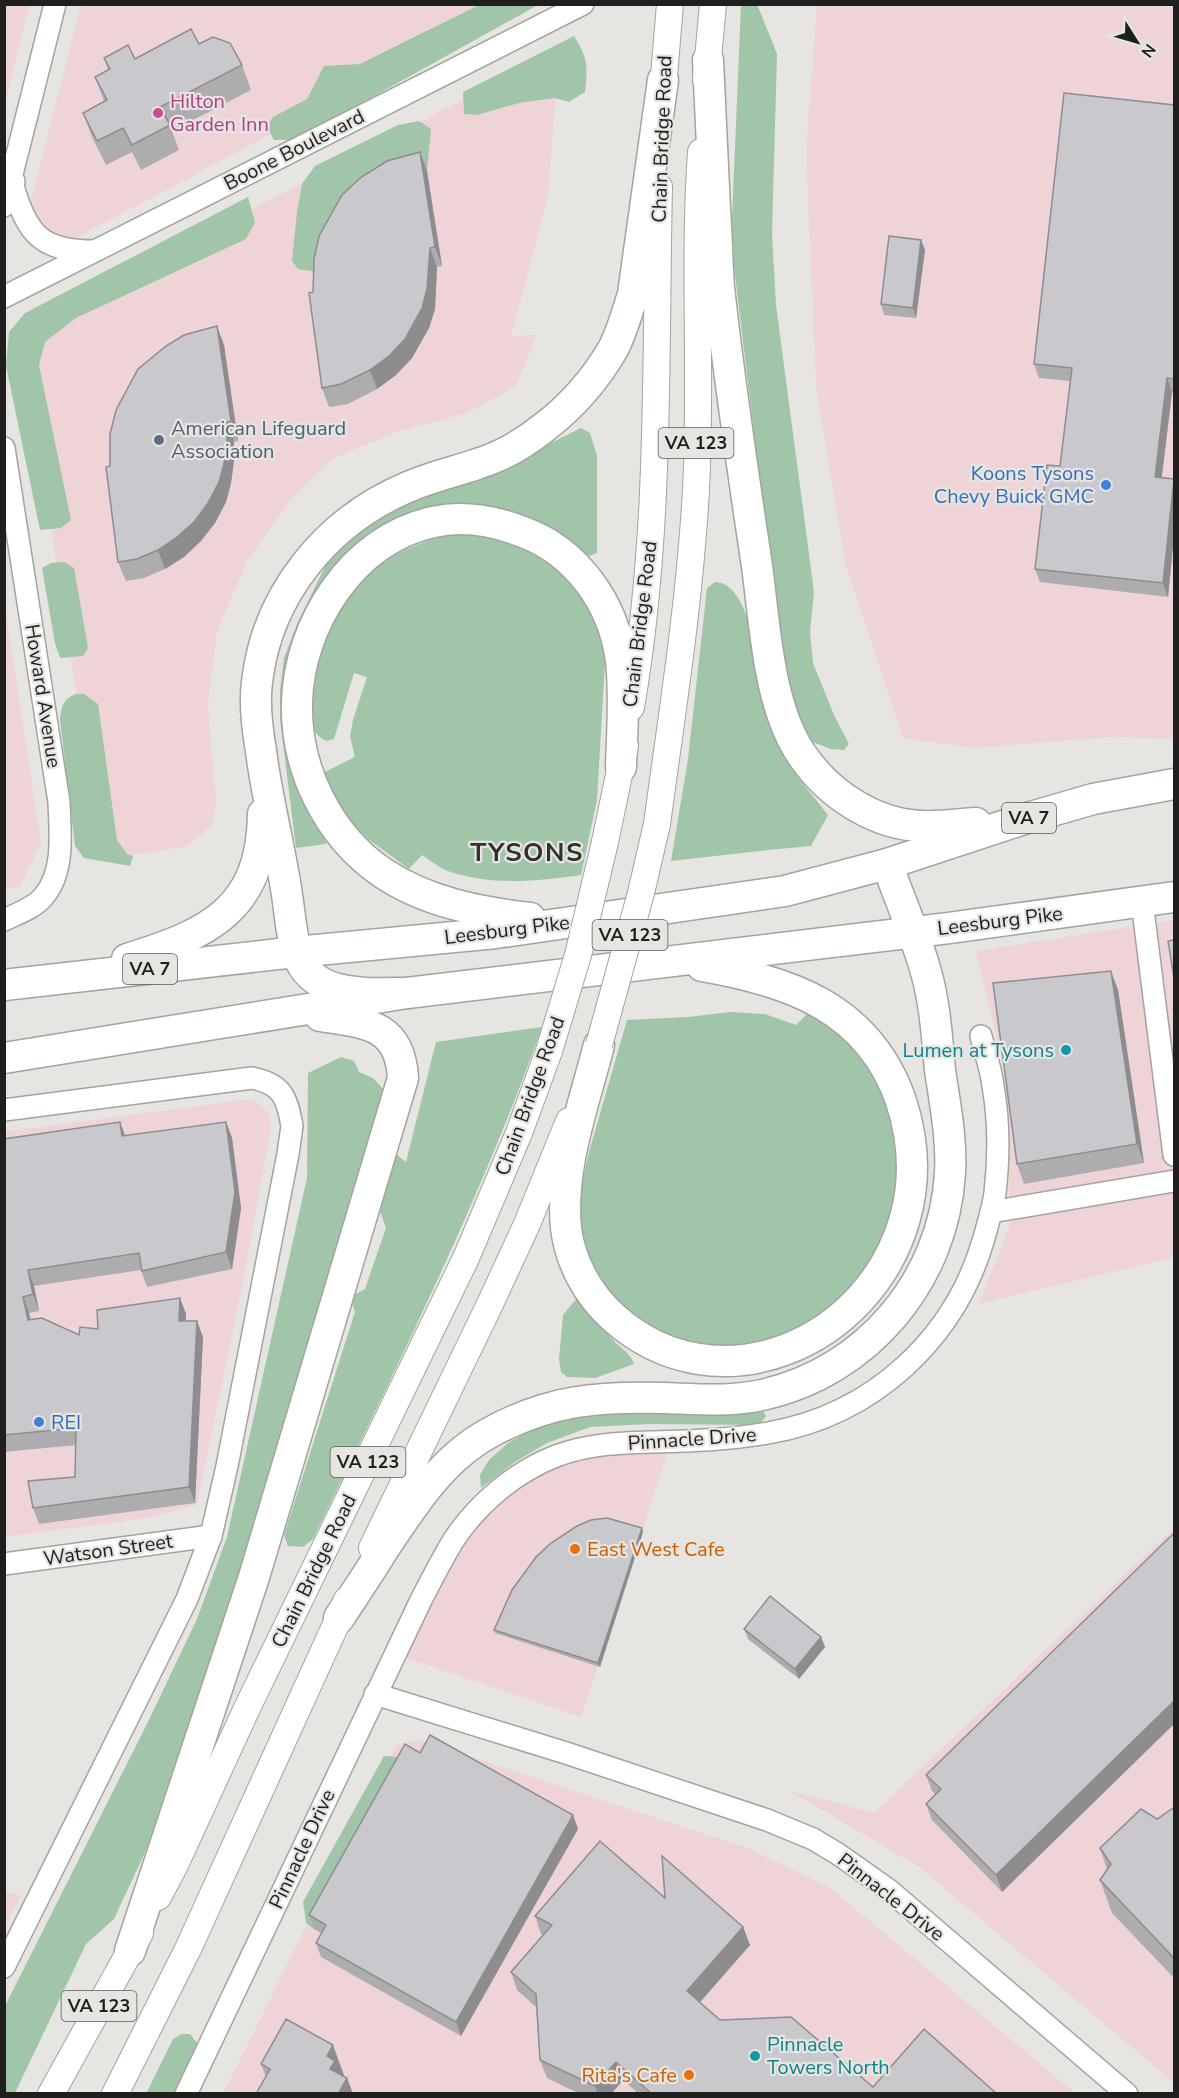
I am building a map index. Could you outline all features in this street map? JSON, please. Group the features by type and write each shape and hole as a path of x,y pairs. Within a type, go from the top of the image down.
{"highway":[{"path":"708,60 719,284 772,670 781,713 804,758 822,779 868,813 881,818 923,826 1024,819"},
{"path":"407,993 335,989 313,978 303,968 296,952 256,718 256,684 262,651 271,622 285,592 305,564 340,528 374,504 406,487 447,472 479,464 512,448 541,430 573,403 612,350 623,328 633,294 663,80"},
{"path":"568,923 496,914 429,896 382,873 358,853 335,826 305,767 298,736 297,702 301,667 310,637 324,607 342,581 364,558 383,543 409,529 434,522 477,520 513,528 539,538 554,547 584,574 600,597 612,625 621,659 623,694 621,767"},
{"path":"67,977 188,938 212,926 230,909 244,891 254,872 260,850 264,775"},
{"name":"Leesburg Pike","path":"4,985 296,952 496,933 654,908 724,901 784,891 887,864 1024,819 1094,799 1174,784"},
{"path":"339,1618 416,1501 449,1462 489,1433 525,1415 567,1402 607,1397 727,1400 792,1387 825,1372 855,1354 881,1331 903,1305 934,1251 944,1215 950,1173 949,1138 927,975 887,864"},
{"name":"Leesburg Pike","path":"7,1058 407,993 912,932 1174,897"},
{"path":"599,1046 569,1164 565,1198 566,1230 572,1256 585,1283 605,1310 653,1346 682,1357 712,1362 741,1361 768,1356 793,1347 832,1324 856,1303 878,1277 894,1248 905,1218 911,1185 912,1153 907,1119 896,1087 880,1057 859,1030 835,1011 806,994 742,974 704,966 666,962"},
{"path":"130,1951 254,1577 403,1078 402,1060 396,1047 385,1033 359,1022 290,1011"}],"main road":[{"name":"Chain Bridge Road","path":"51,2094 174,1867 248,1706 466,1258 519,1133 549,1051 580,945 606,842 636,680 647,593 657,431 658,198 663,80 670,4"},
{"name":"Chain Bridge Road","path":"115,2094 188,1949 339,1618 490,1305 527,1224 599,1046 635,916 657,824 687,596 696,489 699,180 713,4"}],"street":[{"path":"4,206 56,4"},
{"name":"Boone Boulevard","path":"4,297 583,4"},
{"path":"14,168 14,186 18,202 23,215 36,234 57,248 95,252"},
{"name":"Howard Avenue","path":"4,448 59,802 61,846 55,874 44,897 4,920"},
{"path":"1142,902 1174,1155"},
{"name":"Pinnacle Drive","path":"186,2094 422,1598 454,1541 476,1512 502,1488 528,1470 555,1456 588,1446 726,1439 769,1433 822,1418 879,1389 922,1349 938,1330 959,1300 975,1267 995,1194 997,1133 994,1086 981,1036"},
{"path":"4,1110 252,1078 268,1081 279,1090 288,1105 292,1126 227,1466 211,1536 187,1599 4,1967"},
{"path":"991,1212 1174,1181"},
{"name":"Watson Street","path":"4,1564 211,1536"},
{"name":"Pinnacle Drive","path":"375,1694 721,1803 813,1839 887,1889 1126,2094"}],"shaded area":[{"path":"4,5 29,5 5,105"},
{"path":"81,5 514,5 61,246 26,220"},
{"path":"817,5 1174,5 1174,739 1112,737 973,748 903,738 846,566 816,386 806,151"},
{"path":"559,50 548,196 511,337 537,334 516,386 467,413 396,432 332,459 291,499 247,561 217,631 208,705 216,804 212,825 188,846 102,860 38,443 31,324"},
{"path":"5,607 41,843 20,886 5,889"},
{"path":"1174,920 1174,1257 979,1304 1010,1225 1006,1077 976,951"},
{"path":"242,1100 259,1103 269,1114 271,1128 244,1277 197,1505 147,1518 5,1537 4,1132"},
{"path":"669,1448 581,1717 394,1654 453,1537 548,1459"},
{"path":"1174,1528 1174,2083 919,1867 788,1790 874,1813"},
{"path":"420,1740 750,1849 829,1887 1075,2093 223,2094 396,1745"},
{"path":"4,1891 21,1896 5,1926"}],"green space":[{"path":"757,4 777,54 772,234 776,305 814,592 810,632 813,663 834,715 849,744 844,750 831,749 810,741 798,717 787,684 771,576 734,266 732,218 741,5"},
{"path":"479,5 538,5 295,140 274,140 267,126 273,117 307,99 324,66 360,64"},
{"path":"574,36 586,62 585,92 569,102 555,98 519,103 477,115 464,114 463,92"},
{"path":"419,121 431,129 427,171 322,273 298,269 292,261 297,212 302,184 315,166 398,125"},
{"path":"248,197 255,222 246,239 76,318 45,342 39,365 71,520 61,528 40,530 6,366 9,332 25,313"},
{"path":"581,428 590,433 597,456 597,553 589,556 537,524 382,534 291,662 326,844 296,848 280,719 280,690 284,658 297,624 334,548 385,509 535,451"},
{"path":"470,531 509,541 532,550 561,568 588,604 601,636 605,663 597,800 581,875 516,881 483,879 447,871 422,855 409,869 368,839 347,818 324,779 325,772 355,757 350,736 367,677 354,673 334,739 327,741 321,738 312,724 313,686 326,638 349,595 369,573 404,550 429,540"},
{"path":"64,562 74,568 88,648 83,656 60,658 55,643 42,568 51,563"},
{"path":"715,582 729,587 740,601 748,621 776,742 796,775 828,815 811,846 671,861 688,759 707,588"},
{"path":"76,694 84,694 98,704 117,840 127,854 133,856 130,866 84,858 75,846 60,720 64,704 68,698"},
{"path":"811,1010 863,1053 885,1094 899,1142 899,1198 885,1242 841,1305 772,1346 681,1345 620,1305 600,1278 585,1248 580,1212 581,1187 627,1020 730,1012 765,1014 796,1025"},
{"path":"542,1027 491,1158 435,1286 313,1539 303,1547 288,1546 284,1535 355,1312 350,1297 365,1289 386,1228 379,1208 396,1154 406,1162 436,1042"},
{"path":"341,1057 354,1061 359,1072 373,1078 383,1089 381,1114 294,1407 160,1820 114,1919 86,1944 15,2093 5,2093 4,2008 147,1724 197,1619 227,1537 307,1178 308,1073"},
{"path":"577,1298 615,1342 629,1354 634,1364 595,1378 567,1377 561,1372 559,1359 563,1315"},
{"path":"761,1407 766,1416 759,1425 649,1424 590,1427 547,1443 515,1462 481,1488 480,1475 489,1460 508,1443 550,1420 589,1410"},
{"path":"384,1756 410,1758 314,1929 306,1923 303,1902"},
{"path":"182,2034 190,2034 199,2045 174,2093 146,2094 173,2039"}],"building":[{"path":"191,29 199,44 213,37 230,43 242,65 160,107 170,125 132,145 123,128 97,141 83,113 107,100 95,77 110,69 104,58 128,45 135,59"},
{"path":"1064,93 1174,105 1174,379 1167,378 1155,477 1174,479 1163,583 1035,569 1047,465 1060,466 1072,368 1034,364"},
{"path":"420,152 435,247 430,248 427,289 422,308 405,339 389,356 370,370 341,384 322,388 309,293 313,292 314,259 319,236 342,195 360,178 387,161"},
{"path":"889,236 921,240 913,308 881,304"},
{"path":"217,326 231,421 227,422 227,442 219,482 208,503 194,522 177,537 158,550 137,559 118,562 106,467 110,466 110,434 116,410 138,369 166,346 184,335"},
{"path":"1174,940 1174,978 1168,941"},
{"name":"Lumen at Tysons","path":"1111,971 1137,1144 1017,1164 993,983"},
{"path":"120,1122 122,1136 226,1122 235,1192 226,1252 142,1271 139,1253 28,1270 33,1294 23,1297 28,1320 42,1318 79,1335 80,1327 98,1329 97,1310 180,1298 179,1321 197,1321 189,1487 33,1508 28,1481 75,1477 76,1428 4,1435 4,1139"},
{"path":"607,1518 642,1528 598,1663 494,1630 512,1590 536,1557 551,1543 577,1526 591,1520"},
{"path":"1174,1533 1174,1701 996,1875 926,1804 941,1789 926,1775"},
{"path":"770,1596 821,1637 795,1669 744,1629"},
{"path":"430,1735 573,1815 456,2022 316,1943 326,1925 309,1915 405,1744 420,1753"},
{"path":"1173,1808 1174,1958 1100,1880 1111,1864 1100,1848 1141,1809 1157,1819"},
{"path":"600,1841 665,1898 662,1856 743,1927 687,1991 720,2020 791,2017 873,2087 924,2029 997,2094 652,2094 616,2062 595,2086 540,2060 536,1994 511,1972 552,1925 535,1916"},
{"path":"286,2019 333,2045 327,2056 335,2061 330,2069 347,2078 338,2094 256,2094 270,2069 261,2064"}],"place":[{"name":"Hilton Garden Inn","path":"158,113"},
{"name":"American Lifeguard Association","path":"159,440"},
{"name":"Koons Tysons Chevy Buick GMC","path":"1106,485"},
{"name":"Lumen at Tysons","path":"1066,1050"},
{"name":"REI","path":"39,1422"},
{"name":"East West Cafe","path":"575,1549"},
{"name":"Pinnacle Towers North","path":"755,2056"},
{"name":"Rita's Cafe","path":"689,2075"}],"district":[{"name":"TYSONS","path":"527,852"}]}
